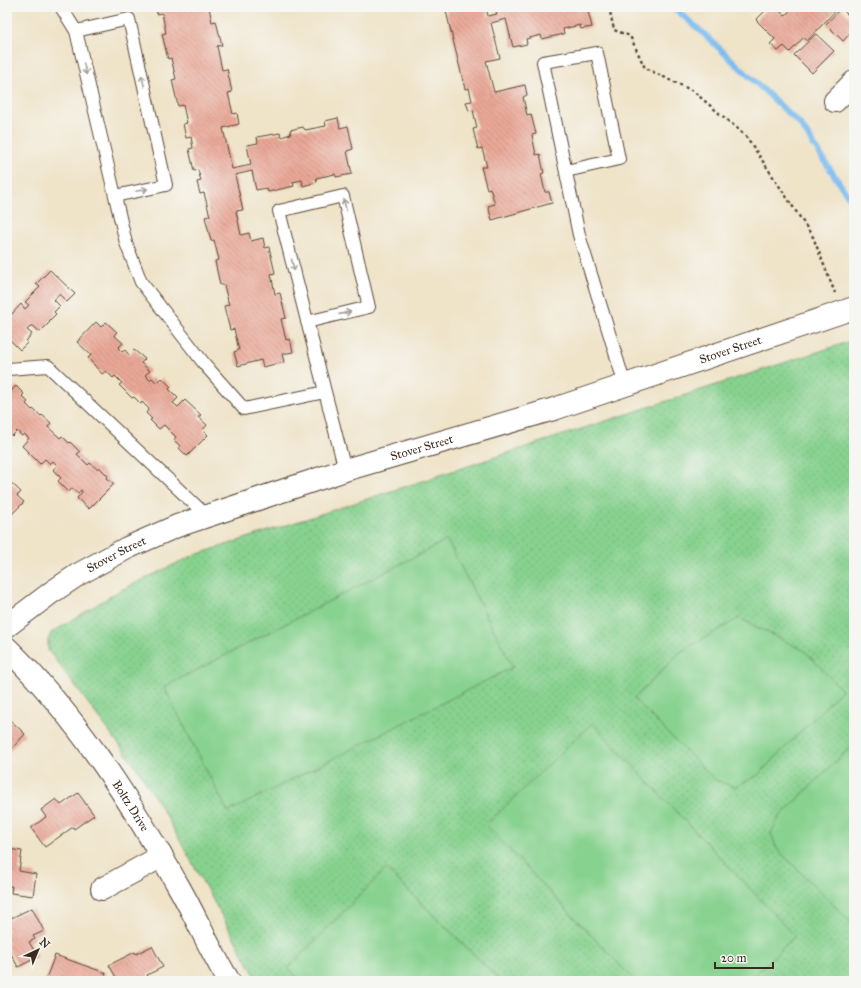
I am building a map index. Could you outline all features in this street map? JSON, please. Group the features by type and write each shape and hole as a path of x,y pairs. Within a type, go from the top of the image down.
{"street":[{"path":"835,102 854,82"},
{"name":"Stover Street","path":"7,626 57,588 79,574 127,548 177,526 345,470 554,409 848,310"},
{"name":"Boltz Drive","path":"7,648 30,671 73,724 116,782 162,856 230,981"},
{"path":"102,889 162,856"}],"lane":[{"path":"61,7 76,31 126,243 141,282 206,366 244,410 325,392"},
{"path":"76,31 129,19 166,185 115,196"},
{"path":"566,171 619,159 597,52 544,62 566,171 580,235 625,385"},
{"path":"307,322 369,308 343,196 279,211 307,322 345,470"},
{"path":"7,370 48,366 207,516"}],"path":[{"path":"609,7 614,30 630,36 645,68 693,91 746,136 813,237 848,310"}],"green space":[{"path":"854,340 854,981 258,981 169,821 139,771 48,650 48,640 51,633 119,591 192,556"},
{"path":"447,540 513,667 228,812 164,687"},
{"path":"739,618 805,651 842,690 758,775 735,787 715,780 634,699 679,653"},
{"path":"592,723 795,936 748,981 635,981 486,825"},
{"path":"854,744 854,925 777,849 771,833 780,816"},
{"path":"386,869 501,981 301,981 288,968"}],"building":[{"path":"156,7 209,7 212,22 216,21 222,45 217,46 222,70 227,69 232,92 228,93 233,114 237,113 239,124 223,128 232,169 251,165 247,145 258,143 257,137 280,133 281,137 291,134 290,130 303,127 305,130 326,126 325,121 338,118 340,128 348,126 353,149 347,151 352,174 336,177 335,174 316,178 317,182 303,186 302,180 293,182 294,186 268,192 267,188 256,190 252,171 235,175 243,210 236,211 241,235 249,233 251,241 263,238 265,248 269,247 275,273 271,274 275,294 280,293 286,318 281,319 286,340 290,339 293,352 282,354 284,362 263,367 261,360 238,366 234,352 239,350 234,329 230,330 224,306 229,305 224,285 220,285 215,261 219,260 214,240 211,241 205,217 210,216 204,193 200,194 197,182 201,181 198,170 194,171 189,149 193,148 191,137 186,138 183,124 187,123 183,105 178,106 172,80 176,79 171,58 168,59 162,34 166,33 162,13 157,14"},
{"path":"445,7 486,7 488,16 497,14 495,9 500,7 587,7 592,27 581,29 580,25 563,29 564,34 542,39 541,35 526,39 527,44 513,47 506,19 491,23 500,58 486,61 494,92 525,85 527,95 523,97 527,115 531,114 536,134 532,135 536,155 540,154 544,173 541,174 545,192 549,192 552,203 492,220 488,206 495,204 490,188 487,189 481,167 487,167 482,148 478,149 473,129 477,128 473,110 469,111 466,102 472,101 469,88 465,89"},
{"path":"769,7 776,7 785,16 793,7 839,7 807,41 804,37 790,52 784,46 778,51 770,44 775,39 756,20"},
{"path":"841,8 854,21 854,29 843,41 826,24"},
{"path":"816,34 834,51 812,73 794,55"},
{"path":"50,270 75,294 67,302 59,294 54,300 60,306 54,312 56,314 40,332 32,325 27,330 32,334 26,341 28,342 20,350 7,337 7,313 9,311 12,314 21,304 25,309 29,305 25,302 40,287 36,284"},
{"path":"96,322 101,327 106,322 117,332 114,335 123,343 118,348 122,352 125,350 129,355 134,350 145,359 141,363 150,371 145,375 150,380 152,378 157,383 162,378 171,387 169,389 178,398 173,403 178,407 185,400 201,415 198,417 207,425 203,430 208,435 187,456 174,440 176,437 164,425 159,429 150,420 152,419 146,413 149,409 142,402 141,404 134,397 132,398 119,385 122,383 115,376 113,378 106,371 102,374 88,358 91,355 77,342"},
{"path":"16,386 24,394 22,396 28,402 26,404 51,423 48,427 60,438 62,436 69,443 70,442 80,452 77,454 88,465 90,463 97,469 99,467 108,476 107,478 114,484 89,509 77,498 82,492 81,490 78,493 72,488 69,492 58,481 61,478 53,470 57,465 53,461 50,464 45,459 40,464 22,446 29,438 24,434 22,436 17,431 12,436 7,431 7,395"},
{"path":"7,479 21,492 17,496 24,502 7,519"},
{"path":"7,717 25,734 7,754"},
{"path":"78,793 94,815 74,829 73,827 45,847 31,828 46,817 41,810 56,799 61,805"},
{"path":"7,849 22,851 19,871 36,874 33,896 11,893 12,886 7,886"},
{"path":"32,908 44,931 33,936 35,939 29,942 38,957 18,967 7,946 9,944 7,939 7,920"},
{"path":"152,946 163,967 147,975 149,978 142,981 118,981 109,965 135,952 136,954"},
{"path":"55,955 106,973 103,981 45,981"}],"waterway":[{"path":"673,7 702,32 800,124 854,205"}]}
